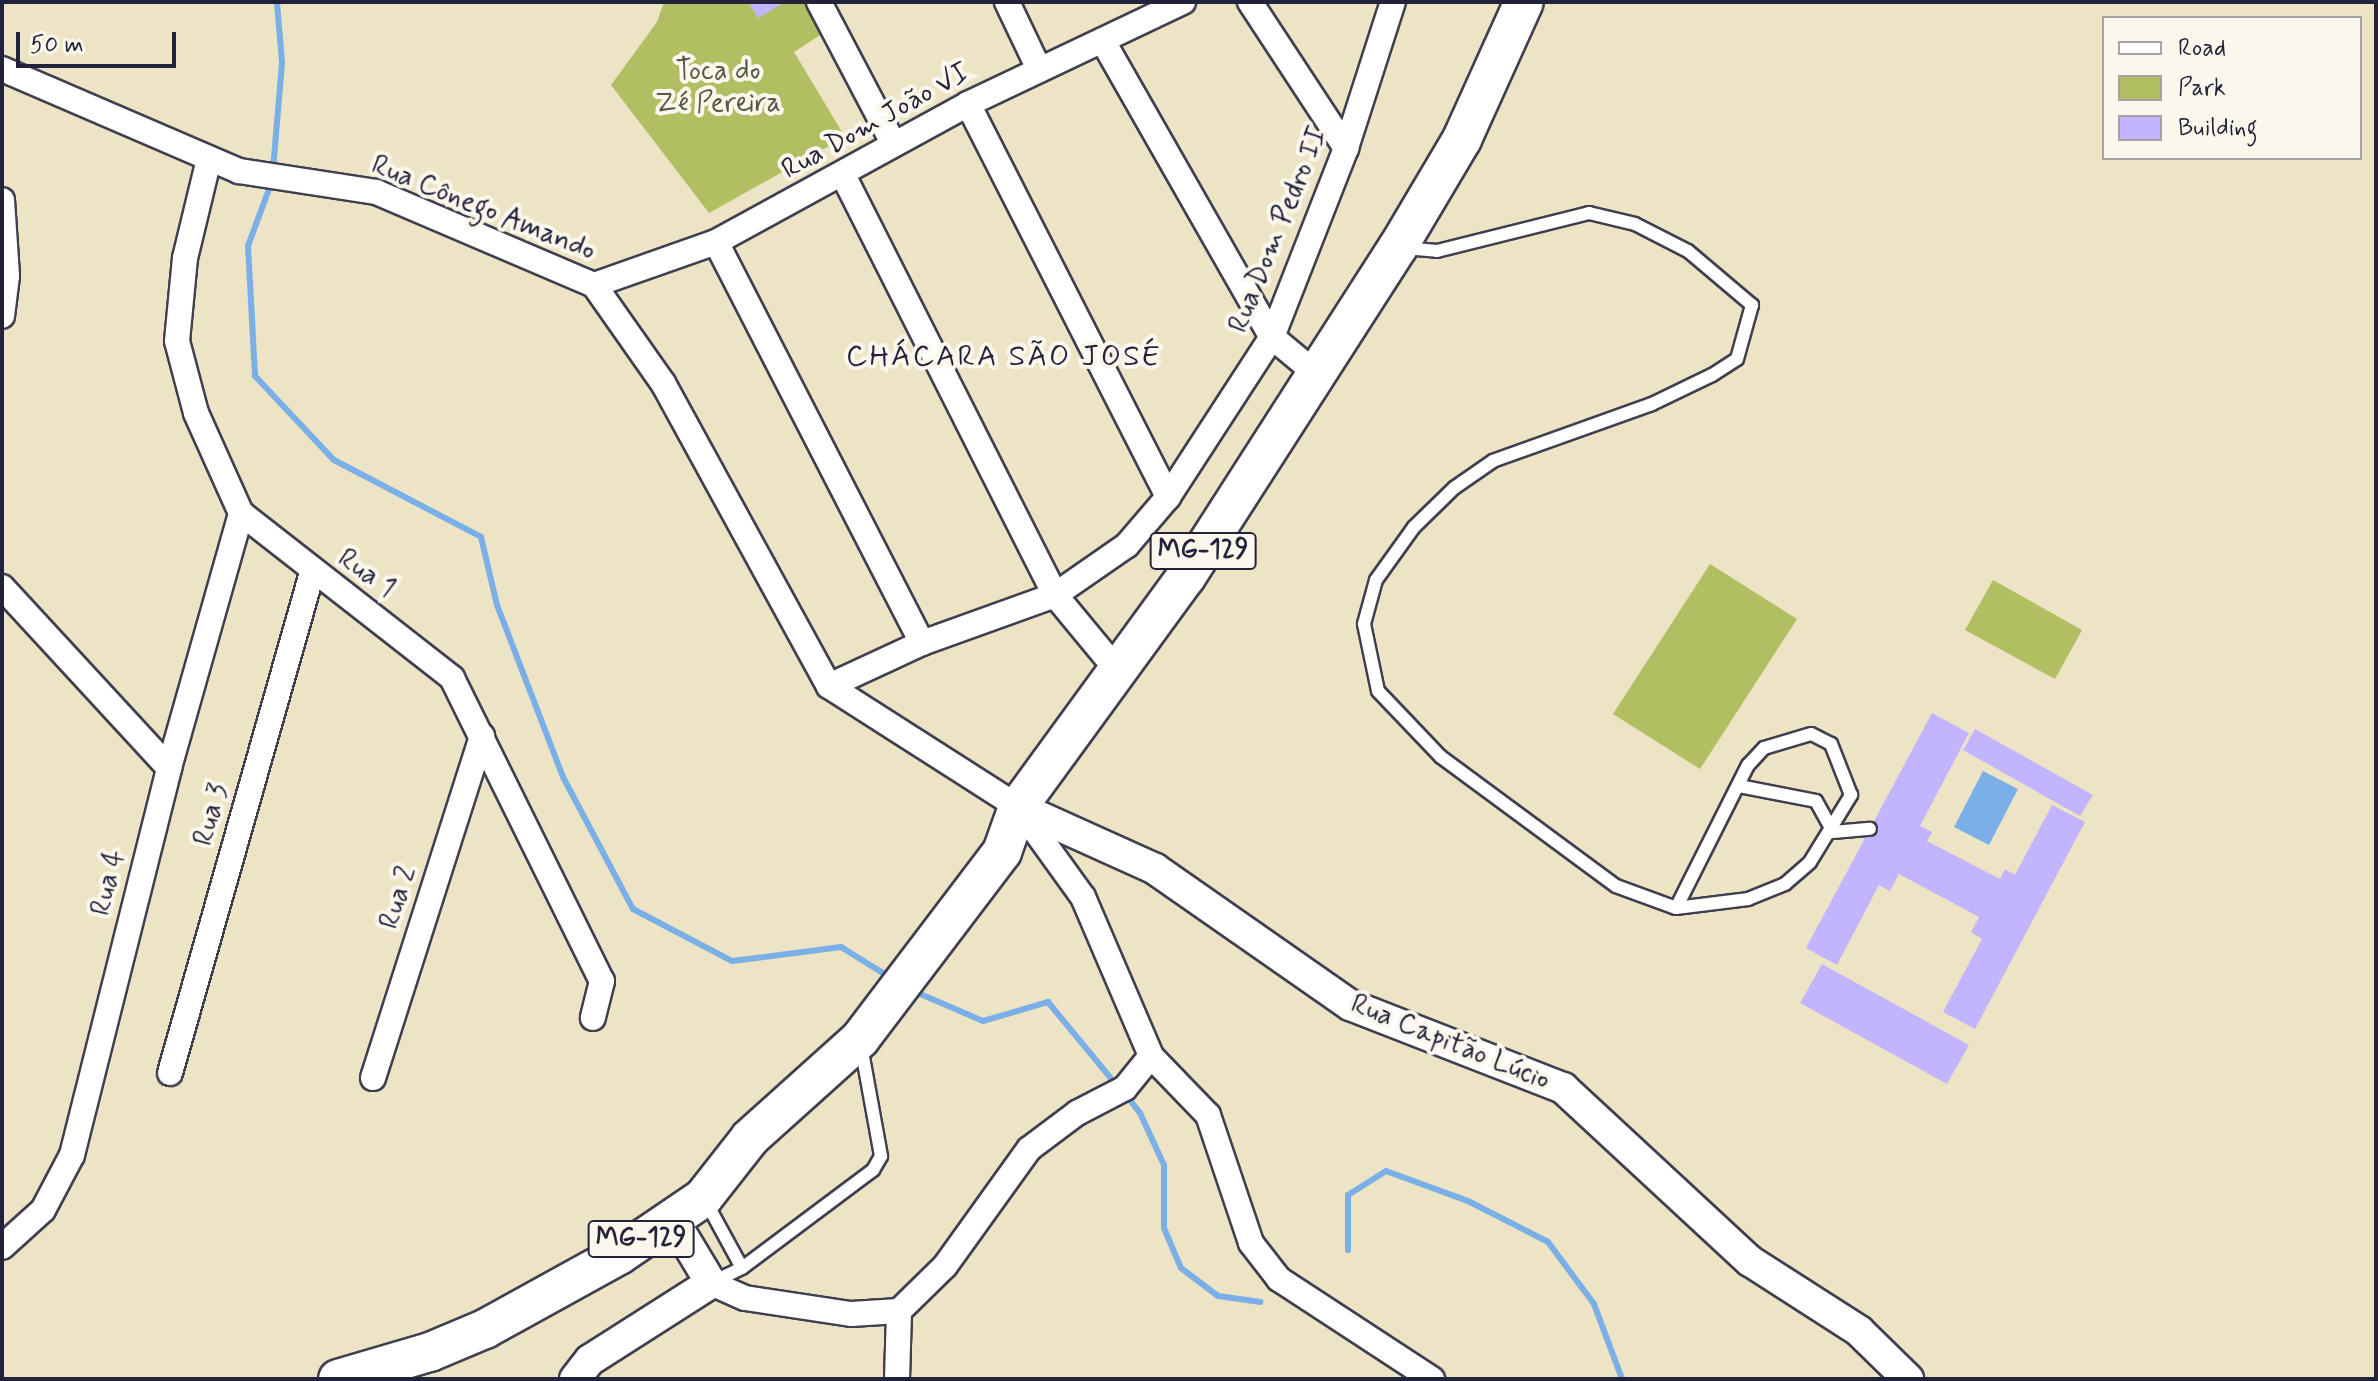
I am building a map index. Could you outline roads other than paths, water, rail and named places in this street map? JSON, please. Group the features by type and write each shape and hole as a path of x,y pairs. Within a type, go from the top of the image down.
{"main road":[{"name":"MG-129","path":"338,1379 430,1352 485,1329 619,1255 703,1198 750,1138 871,1024 1002,852 1018,807 1186,577 1314,372 1398,247 1462,139 1524,2"}],"street":[{"path":"819,2 893,143"},
{"path":"1007,2 1039,69"},
{"name":"Rua Dom João VI","path":"594,285 716,242 968,104 1039,69 1104,43 1183,2"},
{"path":"1250,2 1346,148"},
{"name":"Rua Dom Pedro II","path":"829,686 922,643 1055,595 1127,545 1168,497 1272,337 1346,148 1392,2"},
{"path":"1104,43 1272,337 1314,372"},
{"name":"Rua Cônego Amando","path":"2,69 239,171 376,192 594,285 663,383 829,686"},
{"path":"968,104 1168,497"},
{"name":"Rua 1","path":"209,159 185,258 177,341 196,413 241,513 312,573 417,646 452,678 602,981 593,1018"},
{"path":"843,175 1055,595 1117,670"},
{"path":"2,200 7,276 2,316"},
{"path":"716,242 922,643"},
{"name":"Rua 4","path":"2,1247 43,1210 72,1155 169,768 241,513"},
{"name":"Rua 3","path":"170,1073 312,573"},
{"path":"2,587 169,768"},
{"name":"Rua Capitão Lúcio","path":"829,686 1018,807 1155,869 1350,1005 1563,1088 1750,1261 1859,1331 1908,1379"},
{"name":"Rua 2","path":"373,1078 482,736"},
{"path":"1018,807 1083,897 1151,1056 1208,1115 1251,1243 1279,1279 1432,1379"},
{"path":"672,1218 711,1283 745,1298 851,1314 899,1311 945,1266 1029,1149 1077,1113 1125,1088 1151,1056"},
{"path":"575,1379 590,1360 711,1283"},
{"path":"897,1379 899,1311"}],"lane":[{"path":"1398,247 1437,251 1589,213 1635,224 1688,251 1752,305 1737,359 1712,375 1652,404 1493,461 1454,488 1414,527 1376,580 1364,624 1378,691 1441,757 1616,886 1676,908 1748,899 1785,884 1833,832 1851,795 1831,744 1811,734 1764,748 1739,786 1676,908"},
{"path":"1739,786 1816,801 1833,832"},
{"path":"1833,832 1870,829"},
{"path":"711,1283 742,1268 873,1170 881,1156 871,1024"},
{"path":"703,1198 742,1268"}],"water":[{"path":"1983,771 2018,789 1989,845 1954,827"}],"waterway":[{"path":"273,170 282,62 277,2"},
{"path":"272,181 248,246 255,376 334,460 481,537 497,605 563,777 633,909 732,961 841,947 891,978"},
{"path":"911,990 983,1021 1048,1002 1118,1087"},
{"path":"1126,1095 1140,1113 1164,1165 1164,1228 1181,1268 1218,1296 1261,1302"},
{"path":"1348,1250 1348,1195 1386,1171 1468,1201 1548,1242 1594,1304 1622,1379"}],"district":[{"name":"CHÁCARA SÃO JOSÉ","path":"1004,357"}],"park label":[{"name":"Toca do Zé Pereira","path":"718,88"}]}
